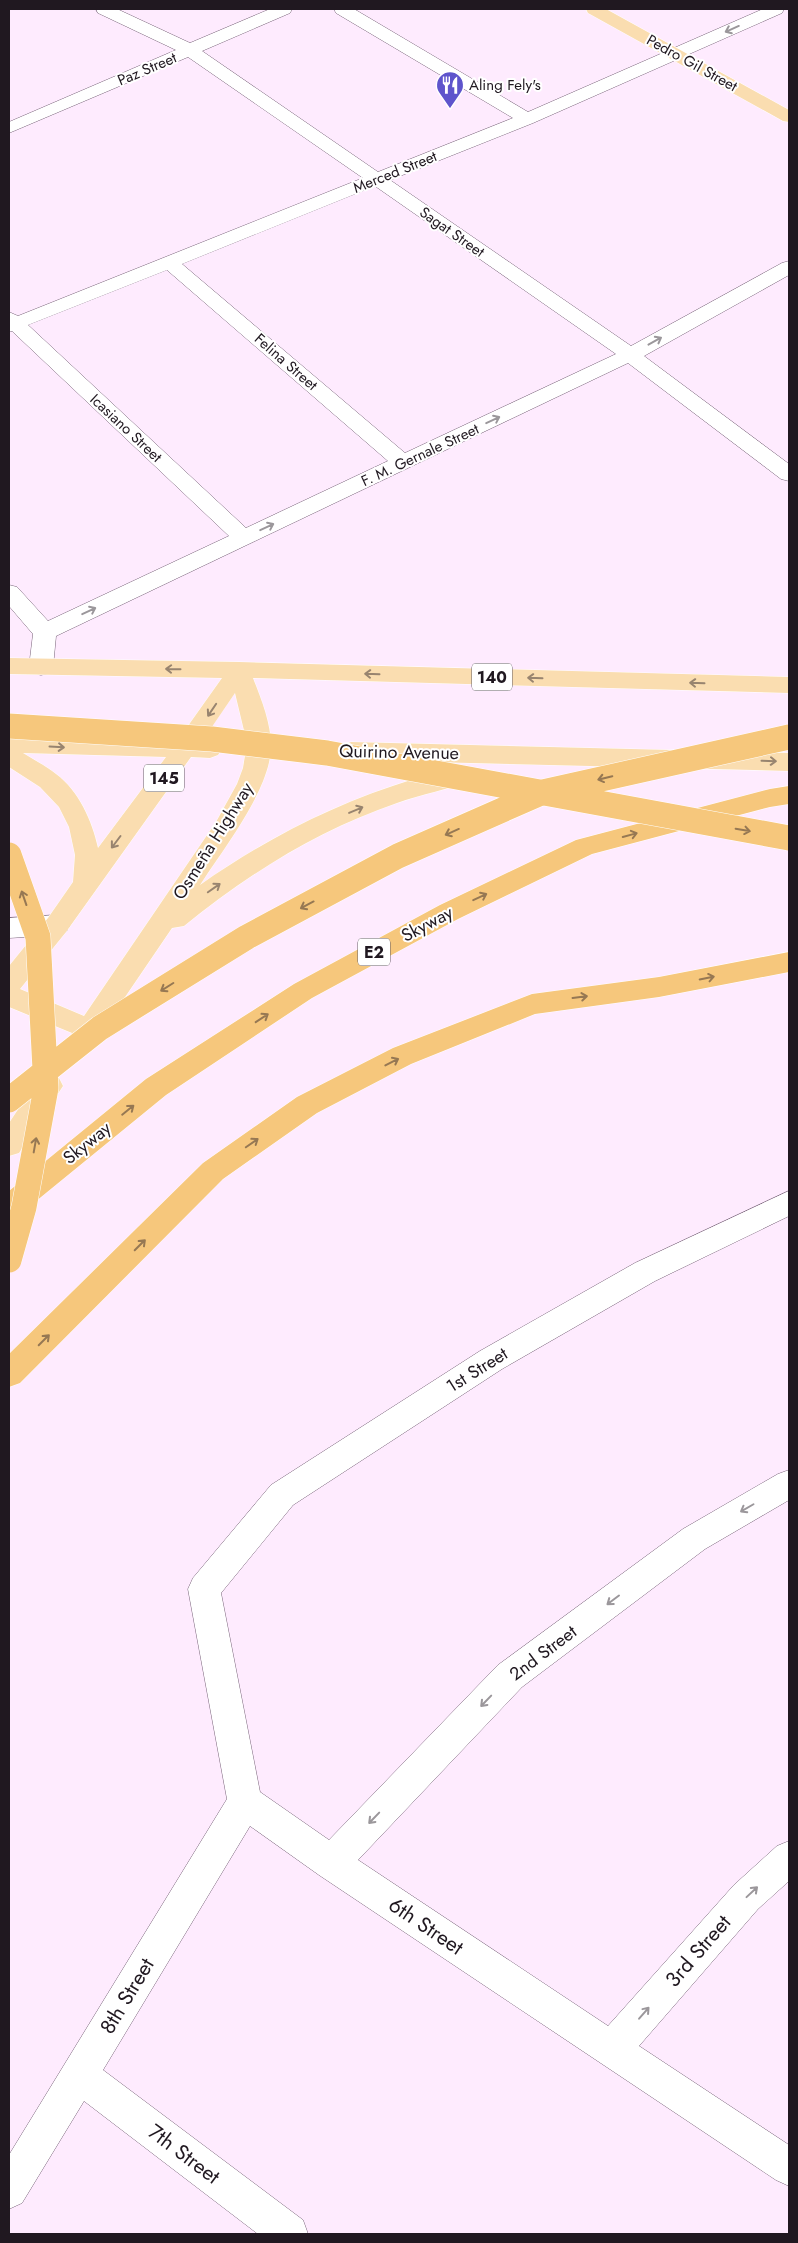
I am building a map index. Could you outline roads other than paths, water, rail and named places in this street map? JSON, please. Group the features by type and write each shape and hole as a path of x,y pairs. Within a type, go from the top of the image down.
{"highway":[{"path":"9,726 212,739 327,753 789,838"},
{"path":"9,1100 100,1028 247,937 398,856 543,792 789,737"},
{"name":"Skyway","path":"9,1206 156,1087 303,991 449,912 585,847 770,798 789,795"},
{"path":"9,855 38,937 46,1088 24,1207 9,1260"},
{"path":"9,1374 212,1172 307,1105 402,1056 532,1004 659,987 789,962"}],"main road":[{"name":"Pedro Gil Street","path":"594,9 789,117"},
{"name":"140","path":"9,666 239,670 789,685"},
{"name":"Osmeña Highway","path":"9,1145 150,942 242,801 254,774 260,749 251,705 239,670"},
{"name":"145","path":"9,984 57,925 185,749 239,670"},
{"name":"Quirino Avenue","path":"9,744 597,756 789,762"},
{"path":"9,756 48,781 68,802 81,827 87,855 85,884"},
{"path":"150,942 201,897 257,858 317,826 372,803 450,778 523,764 597,756"},
{"path":"9,996 89,1029"}],"street":[{"name":"Sagat Street","path":"104,9 190,50 630,355 789,474"},
{"name":"Paz Street","path":"9,128 284,9"},
{"path":"342,9 527,119"},
{"name":"Merced Street","path":"11,323 170,262 527,119 776,9"},
{"name":"Felina Street","path":"170,262 403,463"},
{"name":"F. M. Gernale Street","path":"45,632 630,355 789,267"},
{"name":"Icasiano Street","path":"11,323 244,538"},
{"path":"9,592 45,632 41,667"},
{"path":"9,928 57,925"},
{"name":"1st Street","path":"245,1802 204,1589 282,1495 508,1350 645,1272 789,1203"},
{"name":"2nd Street","path":"331,1863 510,1676 694,1539 789,1484"},
{"name":"6th Street","path":"245,1802 331,1863 789,2167"},
{"name":"8th Street","path":"9,2190 245,1802"},
{"name":"3rd Street","path":"612,2050 746,1897 789,1858"},
{"name":"7th Street","path":"80,2075 289,2234"}],"place":[{"name":"Aling Fely's","path":"450,109"}]}
